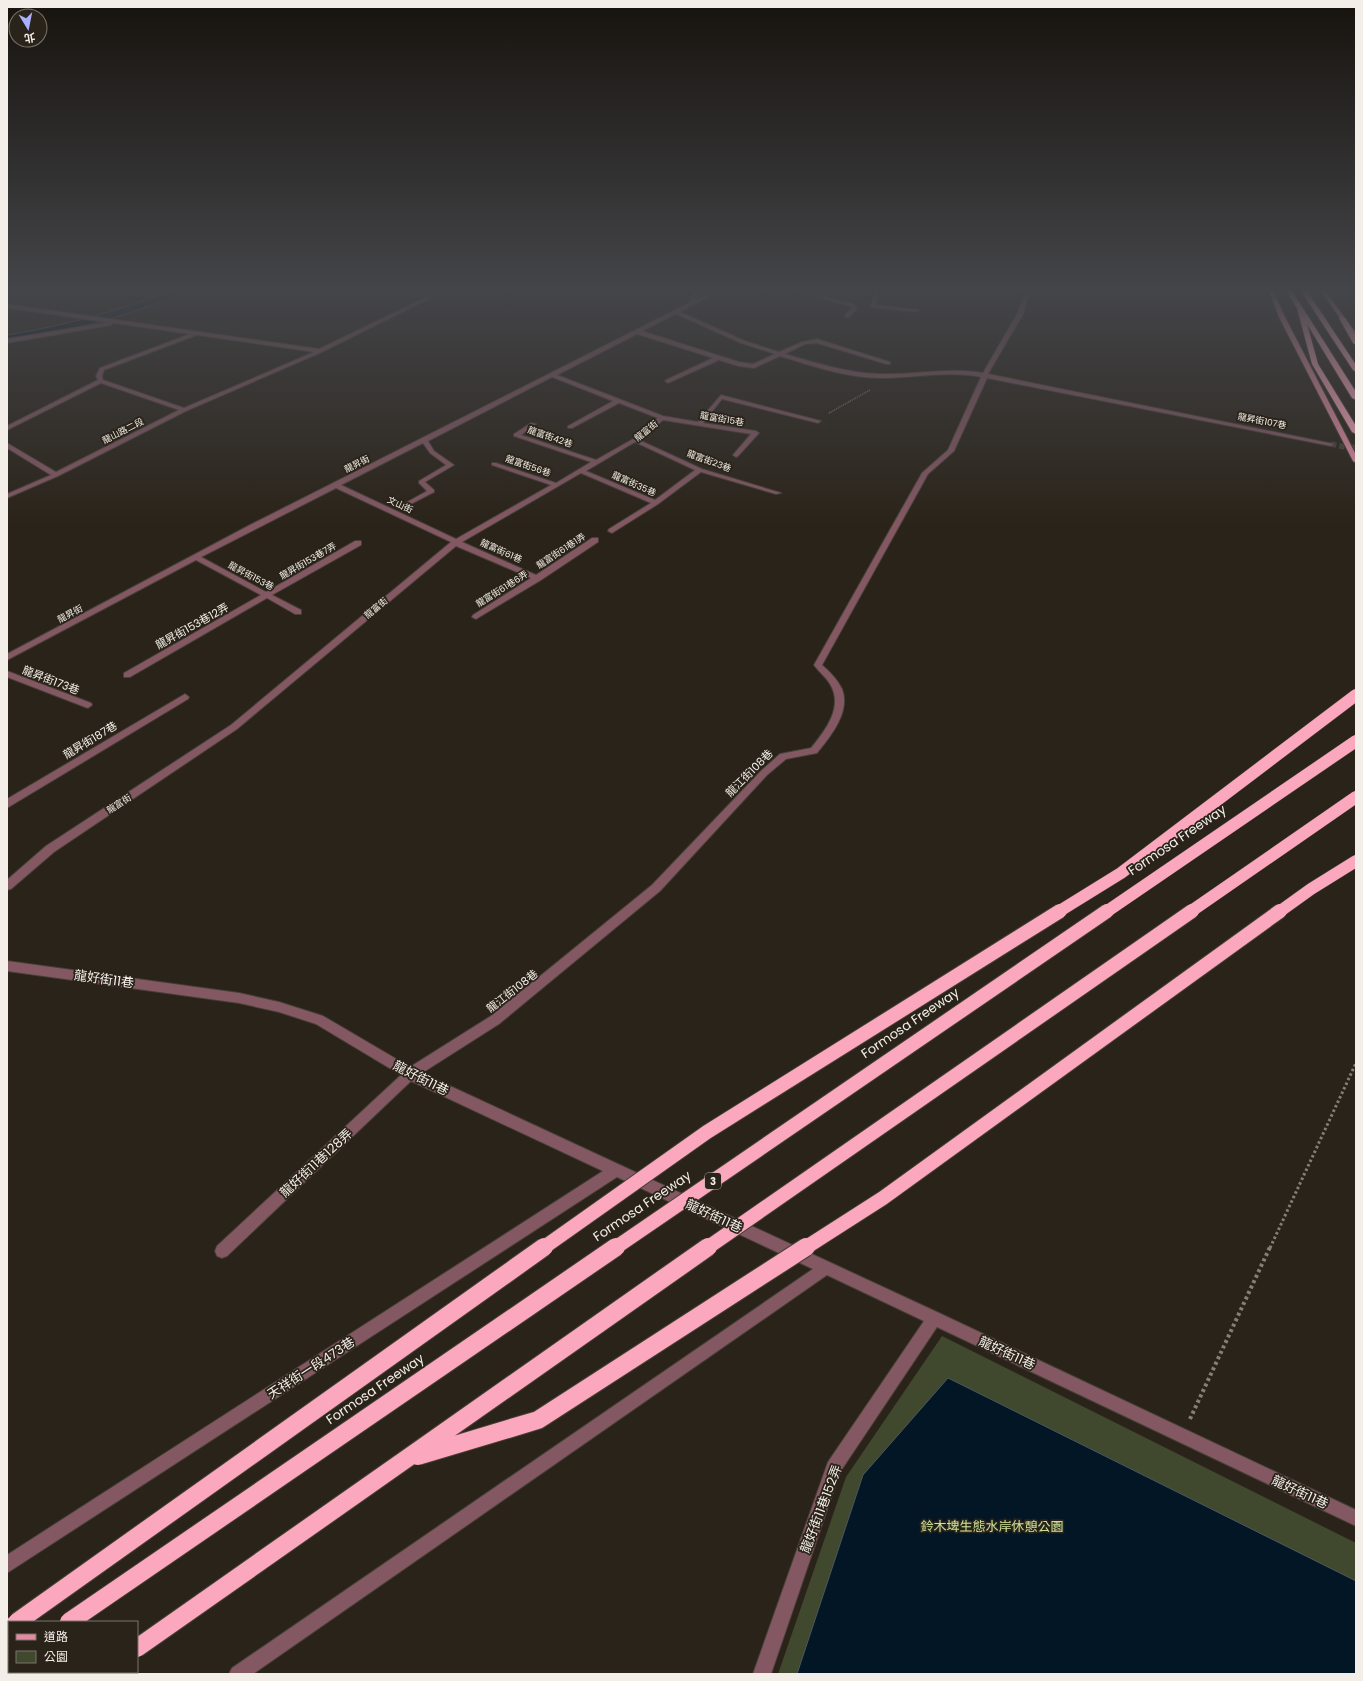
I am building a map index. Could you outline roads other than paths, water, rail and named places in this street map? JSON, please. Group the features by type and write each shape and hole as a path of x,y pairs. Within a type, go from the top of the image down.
{"highway":[{"path":"1318,369 1356,432"},
{"path":"1338,369 1356,398"},
{"path":"18,1621 707,1132 1121,873 1356,694"},
{"name":"Formosa Freeway","path":"70,1621 1356,741"},
{"path":"138,1647 409,1459 522,1377 1356,798"},
{"path":"409,1459 538,1420 883,1198 1311,889 1356,861"}],"main road":[{"path":"1309,369 1356,461"}],"street":[{"path":"101,381 99,376 102,369"},
{"name":"龍山路二段","path":"7,496 56,475 184,410 277,369"},
{"name":"龍昇街","path":"7,657 336,485 563,369"},
{"path":"668,381 693,369"},
{"name":"龍昇街107巷","path":"842,369 880,376 961,372 985,375 1332,444"},
{"name":"龍江街108巷","path":"410,1074 495,1020 656,888 764,773 783,756 814,751 834,724 840,700 834,683 818,666 925,473 951,451 988,369"},
{"name":"龍富街","path":"7,886 50,849 234,727 456,542 635,440 662,418 552,375"},
{"path":"7,428 101,381 184,410"},
{"path":"699,424 721,397 818,421"},
{"path":"570,427 618,401"},
{"name":"龍富街15巷","path":"662,418 756,434 736,455"},
{"name":"龍富街42巷","path":"533,424 516,435 597,462"},
{"path":"403,506 432,491 421,482 451,466 432,452 424,440"},
{"name":"龍富街23巷","path":"635,440 700,470 778,494"},
{"path":"7,445 56,475"},
{"name":"龍富街56巷","path":"494,464 556,485"},
{"path":"656,503 700,470"},
{"name":"龍富街35巷","path":"581,471 656,503"},
{"name":"文山街","path":"336,485 456,542"},
{"name":"龍富街35巷","path":"612,531 656,503"},
{"name":"龍富街61巷1弄","path":"538,578 595,540"},
{"name":"龍富街61巷","path":"456,542 538,578"},
{"name":"龍昇街153巷7弄","path":"267,596 358,543"},
{"name":"龍昇街153巷","path":"195,558 298,612"},
{"name":"龍富街61巷6弄","path":"476,617 538,578"},
{"name":"龍昇街153巷12弄","path":"127,675 267,596"},
{"name":"龍昇街173巷","path":"7,674 88,705"},
{"name":"龍昇街187巷","path":"7,804 185,697"},
{"name":"龍好街11巷","path":"7,966 239,998 279,1007 319,1020 410,1074 934,1318 1356,1518"},
{"name":"龍好街11巷128弄","path":"222,1251 410,1074"},
{"name":"天祥街一段473巷","path":"7,1565 616,1170"},
{"path":"238,1674 826,1268"},
{"name":"龍好街11巷152弄","path":"762,1674 834,1468 934,1318"}],"water":[{"name":"鈴木埤生態水岸休憩公園","path":"948,1378 1356,1581 1356,1674 797,1674 863,1475"}],"tunnel":[{"path":"1331,444 1350,448"},
{"path":"1350,448 1356,449"}]}
